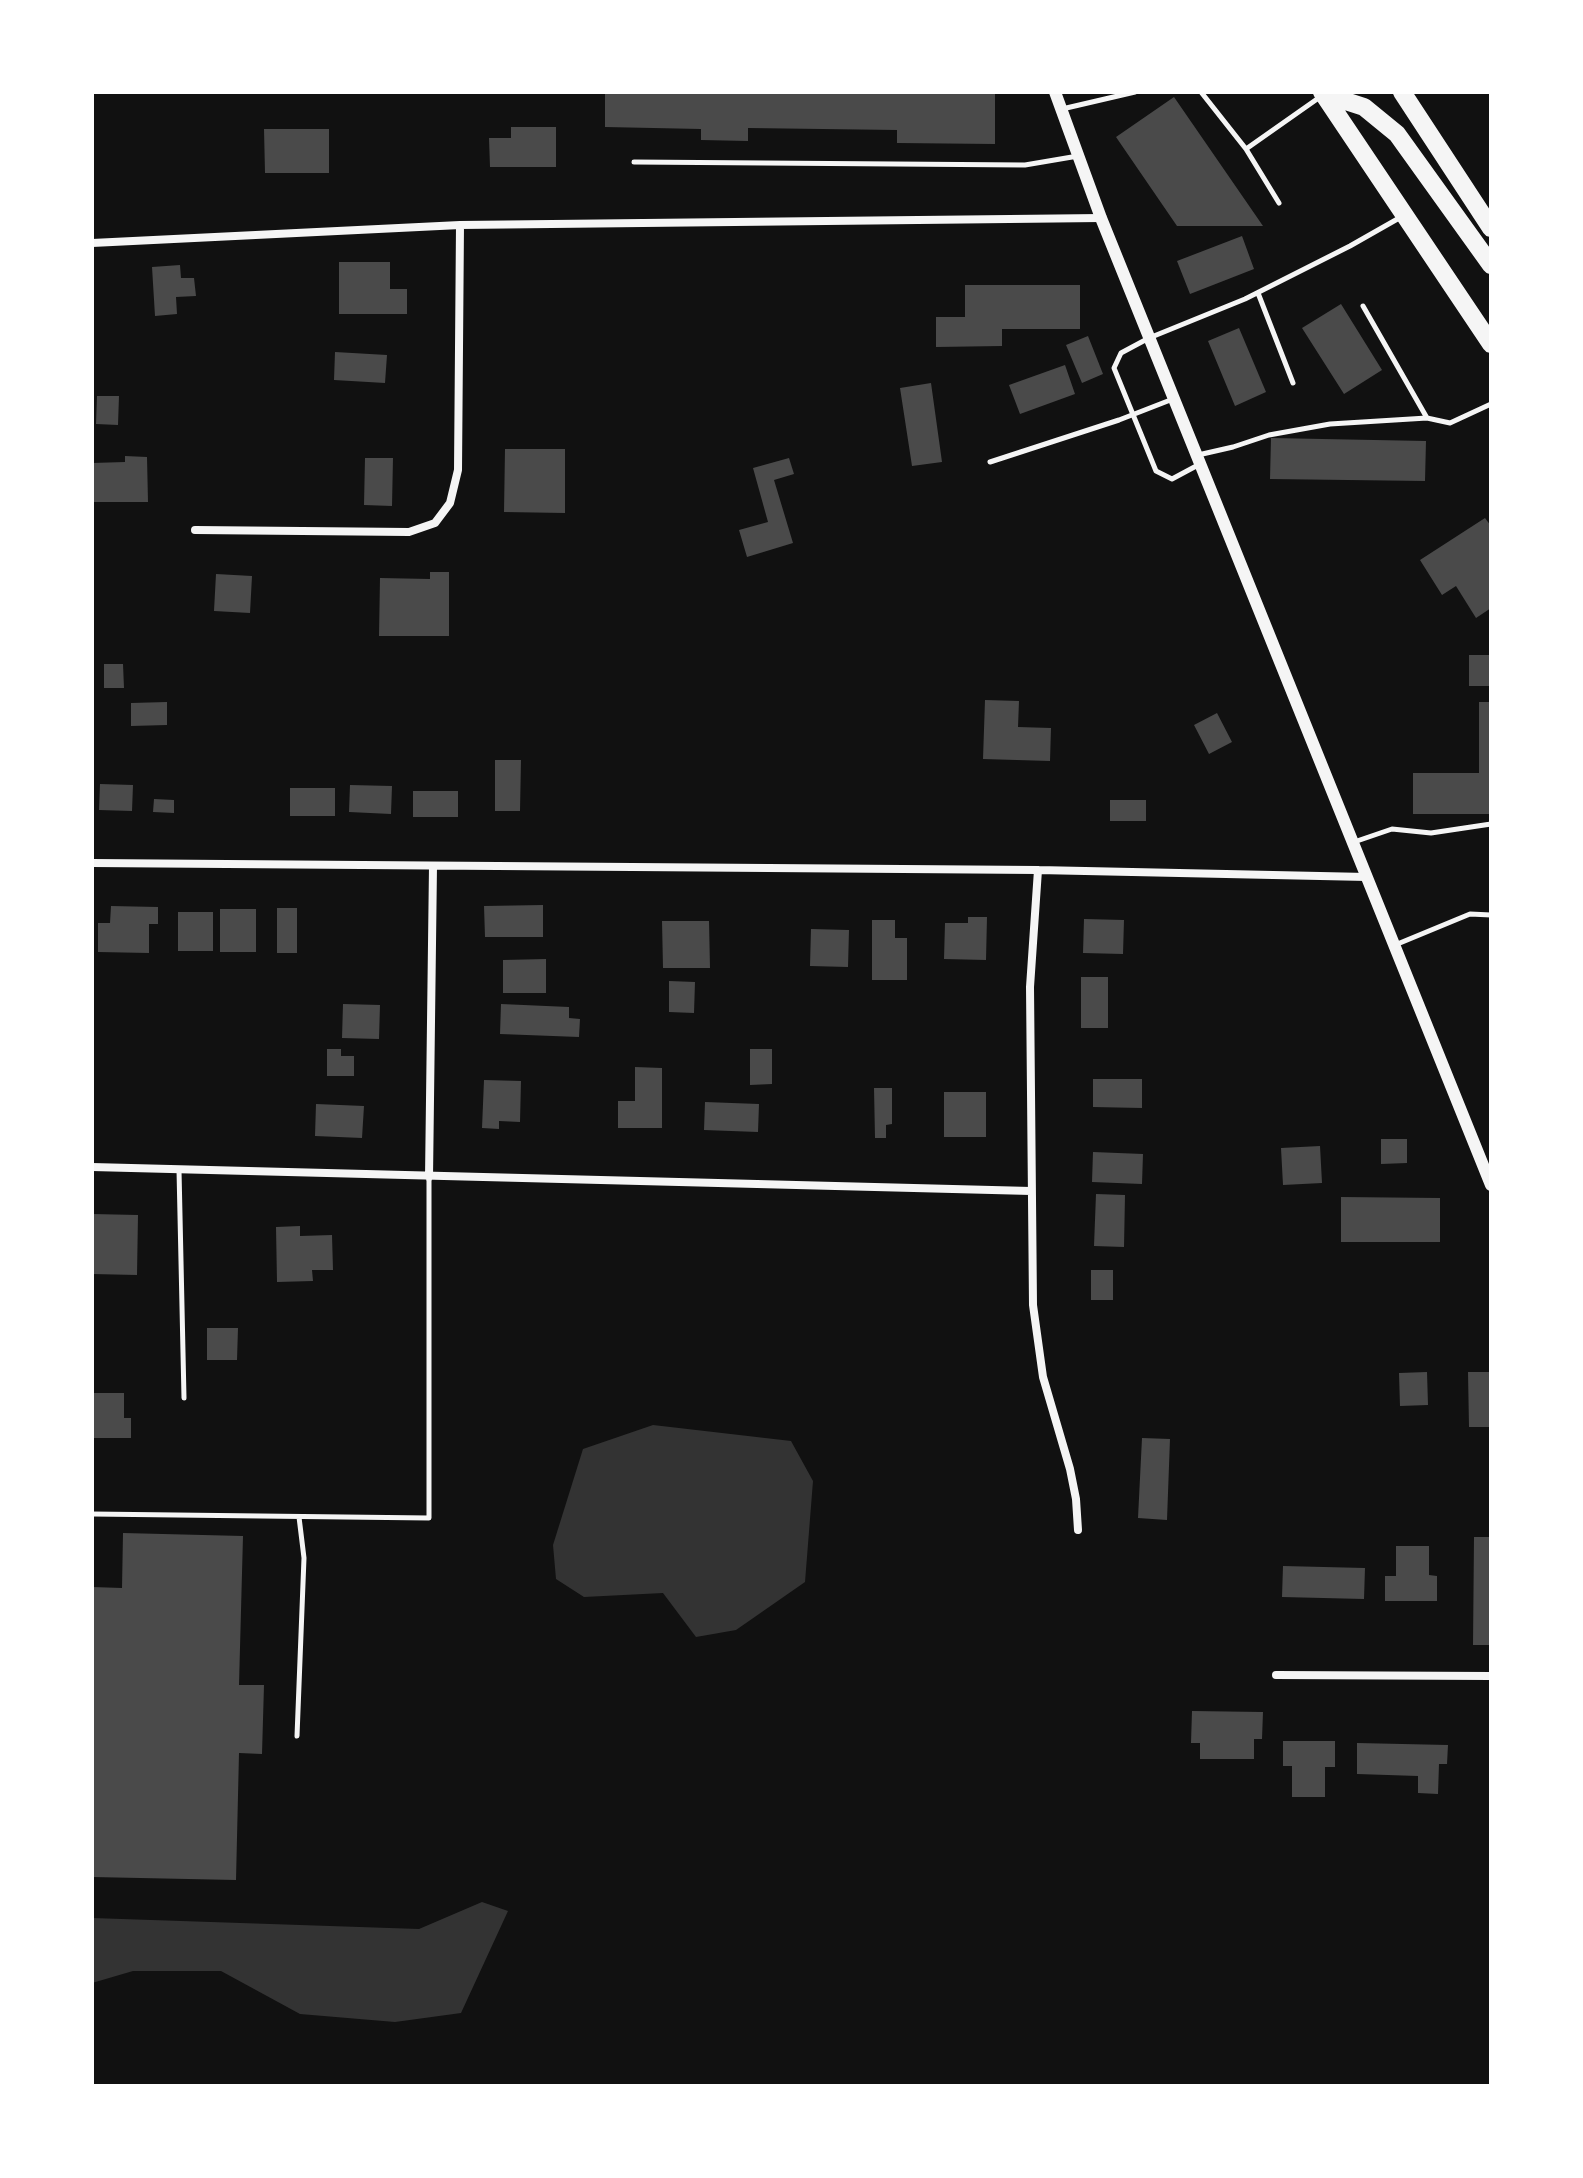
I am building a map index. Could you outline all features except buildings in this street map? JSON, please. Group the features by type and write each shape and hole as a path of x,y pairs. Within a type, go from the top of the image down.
{"highway":[{"path":"1402,92 1491,228"},
{"path":"1323,93 1491,344"},
{"path":"1323,93 1364,107 1397,134 1491,265"}],"street":[{"path":"1055,92 1101,218 1491,1185"},
{"path":"92,243 460,225 1101,218"},
{"path":"195,530 409,532 435,523 450,503 458,470 460,225"},
{"path":"92,863 1038,870 1367,877"},
{"path":"429,1177 433,866"},
{"path":"1038,870 1030,987 1033,1305 1043,1377 1070,1469 1078,1530"},
{"path":"92,1167 1031,1191"},
{"path":"1276,1675 1491,1676"}],"lane":[{"path":"1062,110 1135,92"},
{"path":"1201,92 1246,149 1279,203"},
{"path":"1246,149 1323,93"},
{"path":"634,162 1025,165 1079,156"},
{"path":"1405,214 1258,293 1149,338 1121,353 1114,368 1156,471 1172,479 1198,460 1269,435 1330,424 1427,418 1450,423 1491,404"},
{"path":"1258,293 1293,383"},
{"path":"1363,306 1427,418"},
{"path":"990,462 1174,399"},
{"path":"1353,843 1392,829 1431,833 1491,824"},
{"path":"1394,945 1470,914 1491,915"},
{"path":"179,1169 184,1398"},
{"path":"92,1514 429,1518 429,1177"},
{"path":"297,1736 304,1558 299,1517"}],"shaded area":[{"path":"653,1425 791,1441 813,1481 805,1582 736,1630 696,1637 663,1593 584,1597 556,1579 553,1545 583,1449"},
{"path":"482,1902 508,1911 461,2013 395,2022 300,2014 221,1971 133,1971 92,1983 92,1918 419,1929"}]}
